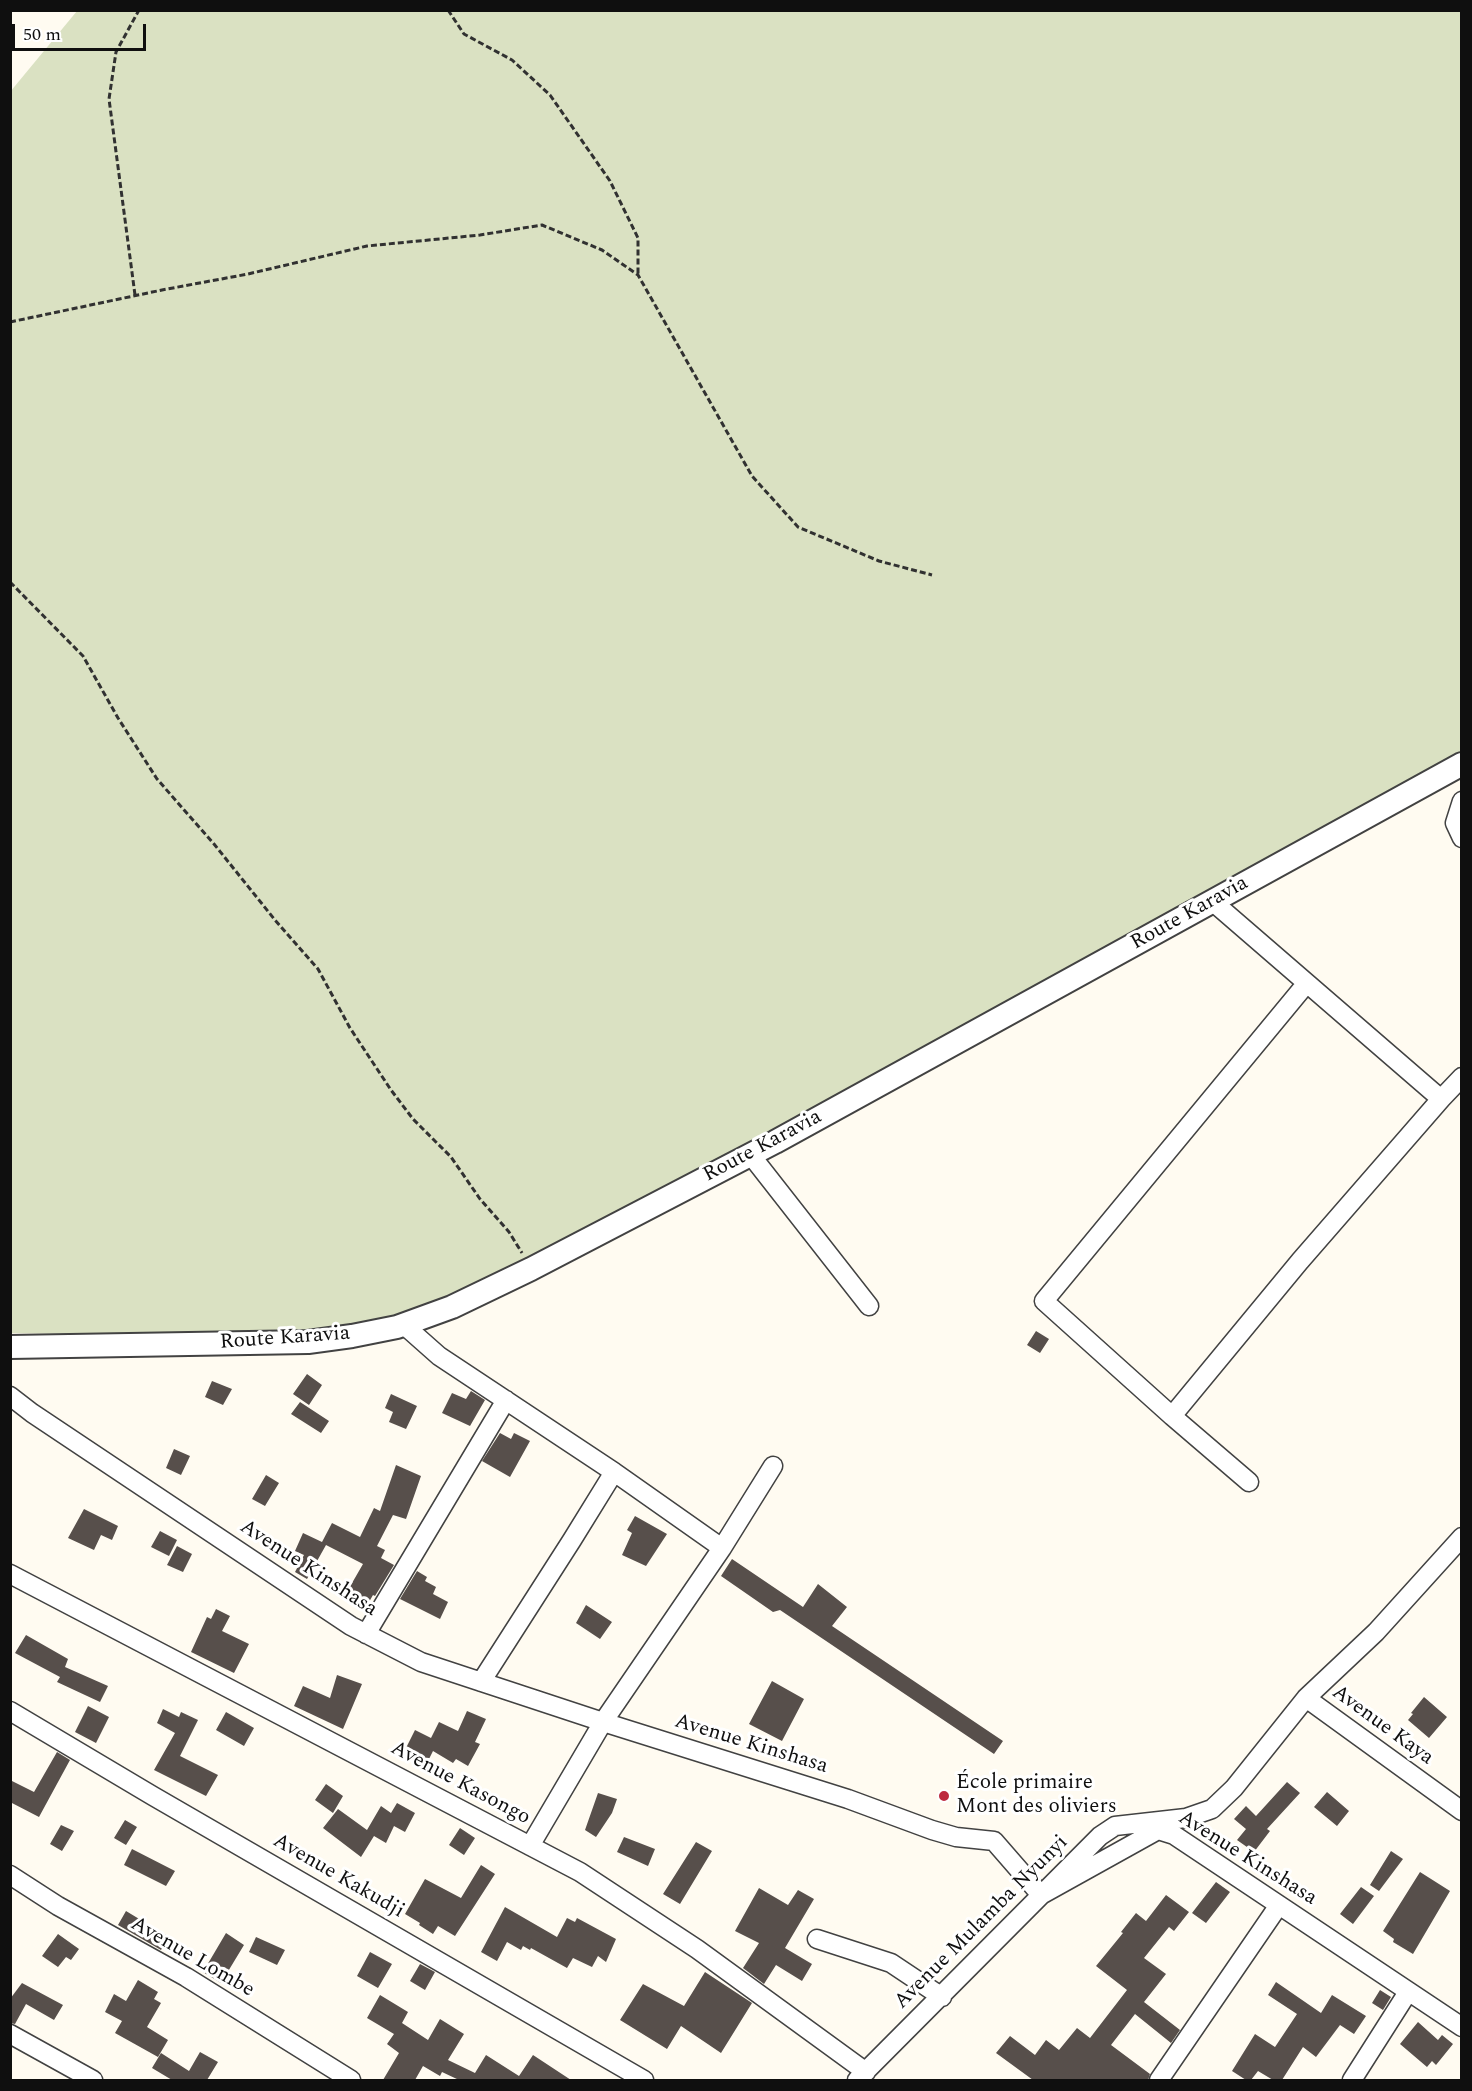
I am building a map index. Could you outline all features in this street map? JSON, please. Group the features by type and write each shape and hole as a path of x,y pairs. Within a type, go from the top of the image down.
{"street":[{"name":"Route Karavia","path":"10,1347 308,1342 404,1325 452,1307 531,1269 750,1154 1461,764"},
{"path":"1461,801 1455,823 1461,838"},
{"path":"1212,901 1441,1099"},
{"path":"1249,1482 1044,1301 1306,984"},
{"path":"1172,1416 1300,1261 1461,1077"},
{"path":"750,1154 869,1306"},
{"path":"404,1325 439,1356 614,1472 722,1548"},
{"name":"Avenue Kinshasa","path":"10,1395 32,1413 366,1634 421,1662 848,1799 932,1830 956,1837 994,1840 1041,1895 1158,1830 1174,1835 1461,2027"},
{"path":"366,1634 506,1400"},
{"path":"530,1846 603,1722 722,1548 773,1466"},
{"path":"481,1682 614,1472"},
{"name":"Avenue Mulamba Nyunyi","path":"862,2076 1100,1836 1115,1826 1186,1818 1212,1809 1234,1788 1306,1698 1376,1632 1461,1537"},
{"name":"Avenue Kasongo","path":"10,1574 580,1872 697,1949 862,2076"},
{"name":"Avenue Kaya","path":"1306,1698 1461,1812"},
{"name":"Avenue Kakudji","path":"10,1711 644,2080"},
{"name":"Avenue Lombe","path":"10,1875 57,1906 186,1977 351,2080"},
{"path":"1160,2080 1279,1905"},
{"path":"817,1939 891,1963 942,1997"},
{"path":"1352,2080 1408,1992"},
{"path":"10,2034 93,2080"}],"path":[{"path":"135,296 109,99 116,52 139,10"},
{"path":"448,10 464,34 512,60 550,95 610,181 638,238 638,275"},
{"path":"10,322 248,274 368,246 480,235 542,225 602,250 638,275 752,476 798,527 879,561 932,575"},
{"path":"10,582 83,656 118,718 157,779 318,969 351,1028 392,1090 413,1119 451,1157 480,1199 509,1232 531,1269"}],"green space":[{"path":"77,11 1461,11 1461,758 548,1253 426,1308 327,1331 193,1336 11,1333 10,92"}],"building":[{"path":"1036,1331 1049,1339 1040,1353 1027,1345"},
{"path":"307,1374 322,1385 309,1405 293,1394"},
{"path":"212,1381 232,1389 223,1405 205,1397"},
{"path":"471,1391 485,1400 470,1426 442,1413 452,1393 466,1399"},
{"path":"391,1394 417,1406 406,1429 389,1422 393,1412 385,1408"},
{"path":"300,1402 329,1421 321,1433 291,1414"},
{"path":"500,1433 511,1439 514,1433 530,1441 510,1477 482,1461"},
{"path":"174,1449 190,1456 181,1475 166,1468"},
{"path":"396,1465 421,1476 406,1519 393,1515 377,1546 385,1550 381,1558 394,1565 375,1596 373,1595 369,1602 348,1590 363,1564 326,1545 307,1579 295,1572 304,1555 295,1551 303,1533 322,1542 332,1523 360,1537 374,1508 380,1511"},
{"path":"266,1475 279,1483 265,1506 252,1499"},
{"path":"84,1509 118,1526 112,1540 101,1535 94,1550 68,1538"},
{"path":"635,1516 667,1534 646,1566 622,1555 632,1533 627,1530"},
{"path":"160,1531 177,1540 169,1556 151,1547"},
{"path":"177,1546 192,1554 183,1572 167,1565"},
{"path":"732,1559 803,1607 818,1584 847,1607 832,1626 1003,1741 994,1754 780,1610 773,1612 721,1576"},
{"path":"417,1571 427,1577 425,1581 436,1587 433,1594 448,1602 440,1619 400,1599"},
{"path":"586,1605 612,1622 600,1639 576,1623"},
{"path":"216,1609 230,1616 222,1631 249,1644 234,1673 191,1652 207,1617 211,1619"},
{"path":"26,1635 68,1659 65,1667 108,1686 100,1702 57,1682 60,1677 15,1653"},
{"path":"337,1675 362,1684 343,1729 294,1706 303,1686 330,1698"},
{"path":"772,1681 804,1699 782,1741 749,1724"},
{"path":"1424,1697 1447,1717 1429,1738 1408,1720"},
{"path":"88,1706 109,1717 96,1743 75,1732"},
{"path":"163,1709 179,1717 181,1712 198,1720 180,1756 218,1775 206,1796 154,1770 175,1733 157,1723"},
{"path":"467,1711 486,1719 475,1742 480,1744 468,1766 456,1759 453,1763 433,1751 425,1767 402,1756 415,1730 431,1738 439,1722 458,1731"},
{"path":"226,1712 254,1728 244,1746 216,1730"},
{"path":"57,1752 70,1760 39,1817 10,1802 10,1780 34,1792"},
{"path":"1287,1782 1300,1793 1267,1829 1270,1831 1254,1852 1237,1840 1246,1829 1234,1819 1246,1806 1256,1816"},
{"path":"326,1784 343,1796 333,1813 315,1800"},
{"path":"1327,1792 1349,1811 1337,1826 1314,1807"},
{"path":"598,1793 617,1799 612,1813 596,1837 585,1830"},
{"path":"397,1803 415,1813 405,1832 394,1826 386,1843 374,1836 361,1857 323,1828 338,1809 367,1830 381,1806 391,1813"},
{"path":"125,1820 137,1827 126,1845 114,1838"},
{"path":"61,1825 74,1831 62,1851 50,1844"},
{"path":"460,1828 475,1838 464,1855 449,1845"},
{"path":"624,1837 655,1849 648,1866 617,1852"},
{"path":"696,1842 712,1851 680,1904 663,1894"},
{"path":"132,1849 175,1871 166,1886 124,1865"},
{"path":"1391,1851 1403,1859 1379,1891 1370,1885"},
{"path":"481,1865 495,1874 455,1936 438,1926 433,1934 405,1914 425,1879 461,1898"},
{"path":"1420,1872 1450,1891 1413,1954 1393,1942 1394,1939 1383,1931"},
{"path":"1216,1882 1230,1892 1206,1923 1192,1913"},
{"path":"1361,1887 1374,1896 1353,1924 1340,1914"},
{"path":"759,1888 788,1905 798,1890 814,1899 785,1948 812,1964 802,1981 776,1965 764,1984 743,1968 759,1943 735,1931"},
{"path":"1166,1895 1189,1912 1174,1931 1169,1927 1144,1958 1166,1974 1144,2002 1180,2030 1171,2043 1135,2014 1111,2045 1150,2074 1148,2080 1033,2080 996,2053 1010,2036 1035,2055 1046,2040 1059,2050 1077,2028 1090,2038 1127,1990 1096,1966 1136,1913 1146,1921"},
{"path":"505,1907 557,1937 567,1918 575,1922 577,1918 616,1939 606,1962 598,1956 592,1967 573,1958 567,1968 531,1948 530,1950 523,1946 521,1950 507,1942 497,1961 481,1952"},
{"path":"126,1911 169,1937 161,1950 118,1925"},
{"path":"226,1933 244,1945 221,1983 203,1972"},
{"path":"58,1934 79,1949 71,1960 66,1957 58,1967 42,1956"},
{"path":"256,1937 285,1950 277,1965 249,1952"},
{"path":"370,1952 392,1964 378,1988 357,1976"},
{"path":"420,1964 435,1972 425,1990 410,1981"},
{"path":"705,1972 752,2003 721,2053 681,2026 667,2049 620,2020 643,1984 684,2006"},
{"path":"138,1980 158,1992 154,1999 161,2003 147,2027 168,2040 158,2057 115,2033 122,2021 105,2012 114,1994 126,2001"},
{"path":"1276,1982 1321,2013 1332,1995 1366,2016 1354,2034 1340,2025 1316,2057 1303,2047 1282,2080 1273,2080 1258,2071 1251,2080 1246,2080 1232,2071 1255,2034 1275,2047 1297,2014 1268,1995"},
{"path":"22,1983 63,2005 54,2020 26,2004 15,2024 10,2023 10,1999"},
{"path":"1380,1990 1391,1997 1383,2010 1372,2003"},
{"path":"380,1995 408,2012 402,2023 428,2040 440,2019 464,2034 448,2060 475,2073 486,2055 519,2076 533,2055 571,2080 459,2080 442,2072 440,2076 423,2066 415,2080 383,2080 399,2053 387,2044 394,2034 367,2018"},
{"path":"1418,2022 1438,2040 1442,2035 1453,2044 1436,2065 1432,2061 1427,2067 1400,2044"},
{"path":"200,2052 218,2062 207,2080 172,2080 152,2068 161,2053 189,2071"}],"place":[{"name":"École primaire Mont des oliviers","path":"944,1796"}]}
